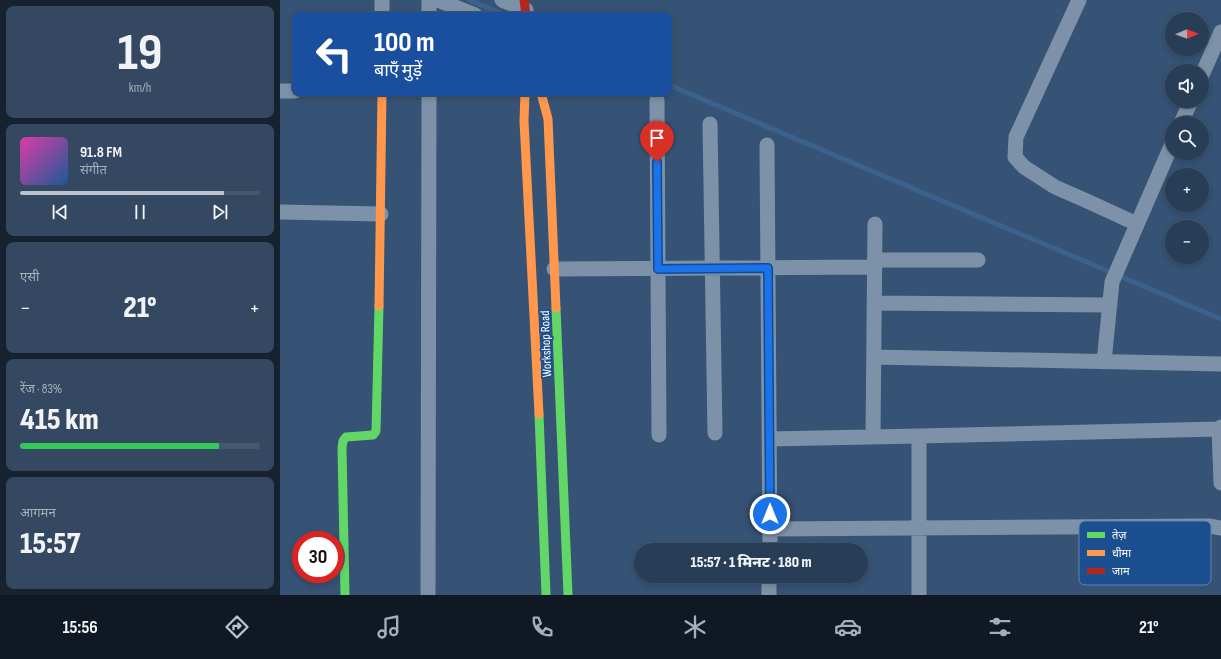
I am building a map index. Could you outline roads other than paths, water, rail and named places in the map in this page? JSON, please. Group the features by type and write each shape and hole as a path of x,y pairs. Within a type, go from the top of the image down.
{"main road":[{"path":"345,595 343,441 346,437 373,435 376,431 377,425 382,96"},
{"name":"Workshop Road","path":"525,96 525,129 546,595"},
{"name":"Workshop Road","path":"542,96 548,119 568,595"}],"street":[{"path":"382,0 382,12"},
{"path":"429,0 429,12"},
{"path":"438,0 468,12"},
{"path":"502,0 526,8"},
{"path":"1080,0 1016,138 1015,157 1024,167 1055,188 1137,224"},
{"path":"1207,64 1221,32"},
{"path":"280,91 292,91"},
{"path":"428,595 429,96"},
{"path":"657,100 659,435"},
{"path":"710,124 715,433"},
{"path":"767,145 770,543"},
{"path":"1104,362 1110,305 1115,276 1165,160"},
{"path":"280,212 381,214"},
{"path":"873,437 875,224"},
{"path":"554,269 768,268 978,260"},
{"path":"874,303 1110,305"},
{"path":"874,357 1221,364"},
{"path":"769,439 1220,428 1221,483"},
{"path":"919,436 919,595"},
{"path":"1211,526 1221,528"},
{"path":"770,529 1079,527"},
{"path":"769,583 769,595"}],"waterway":[{"path":"469,0 498,12"},
{"path":"672,86 1221,319"}]}
